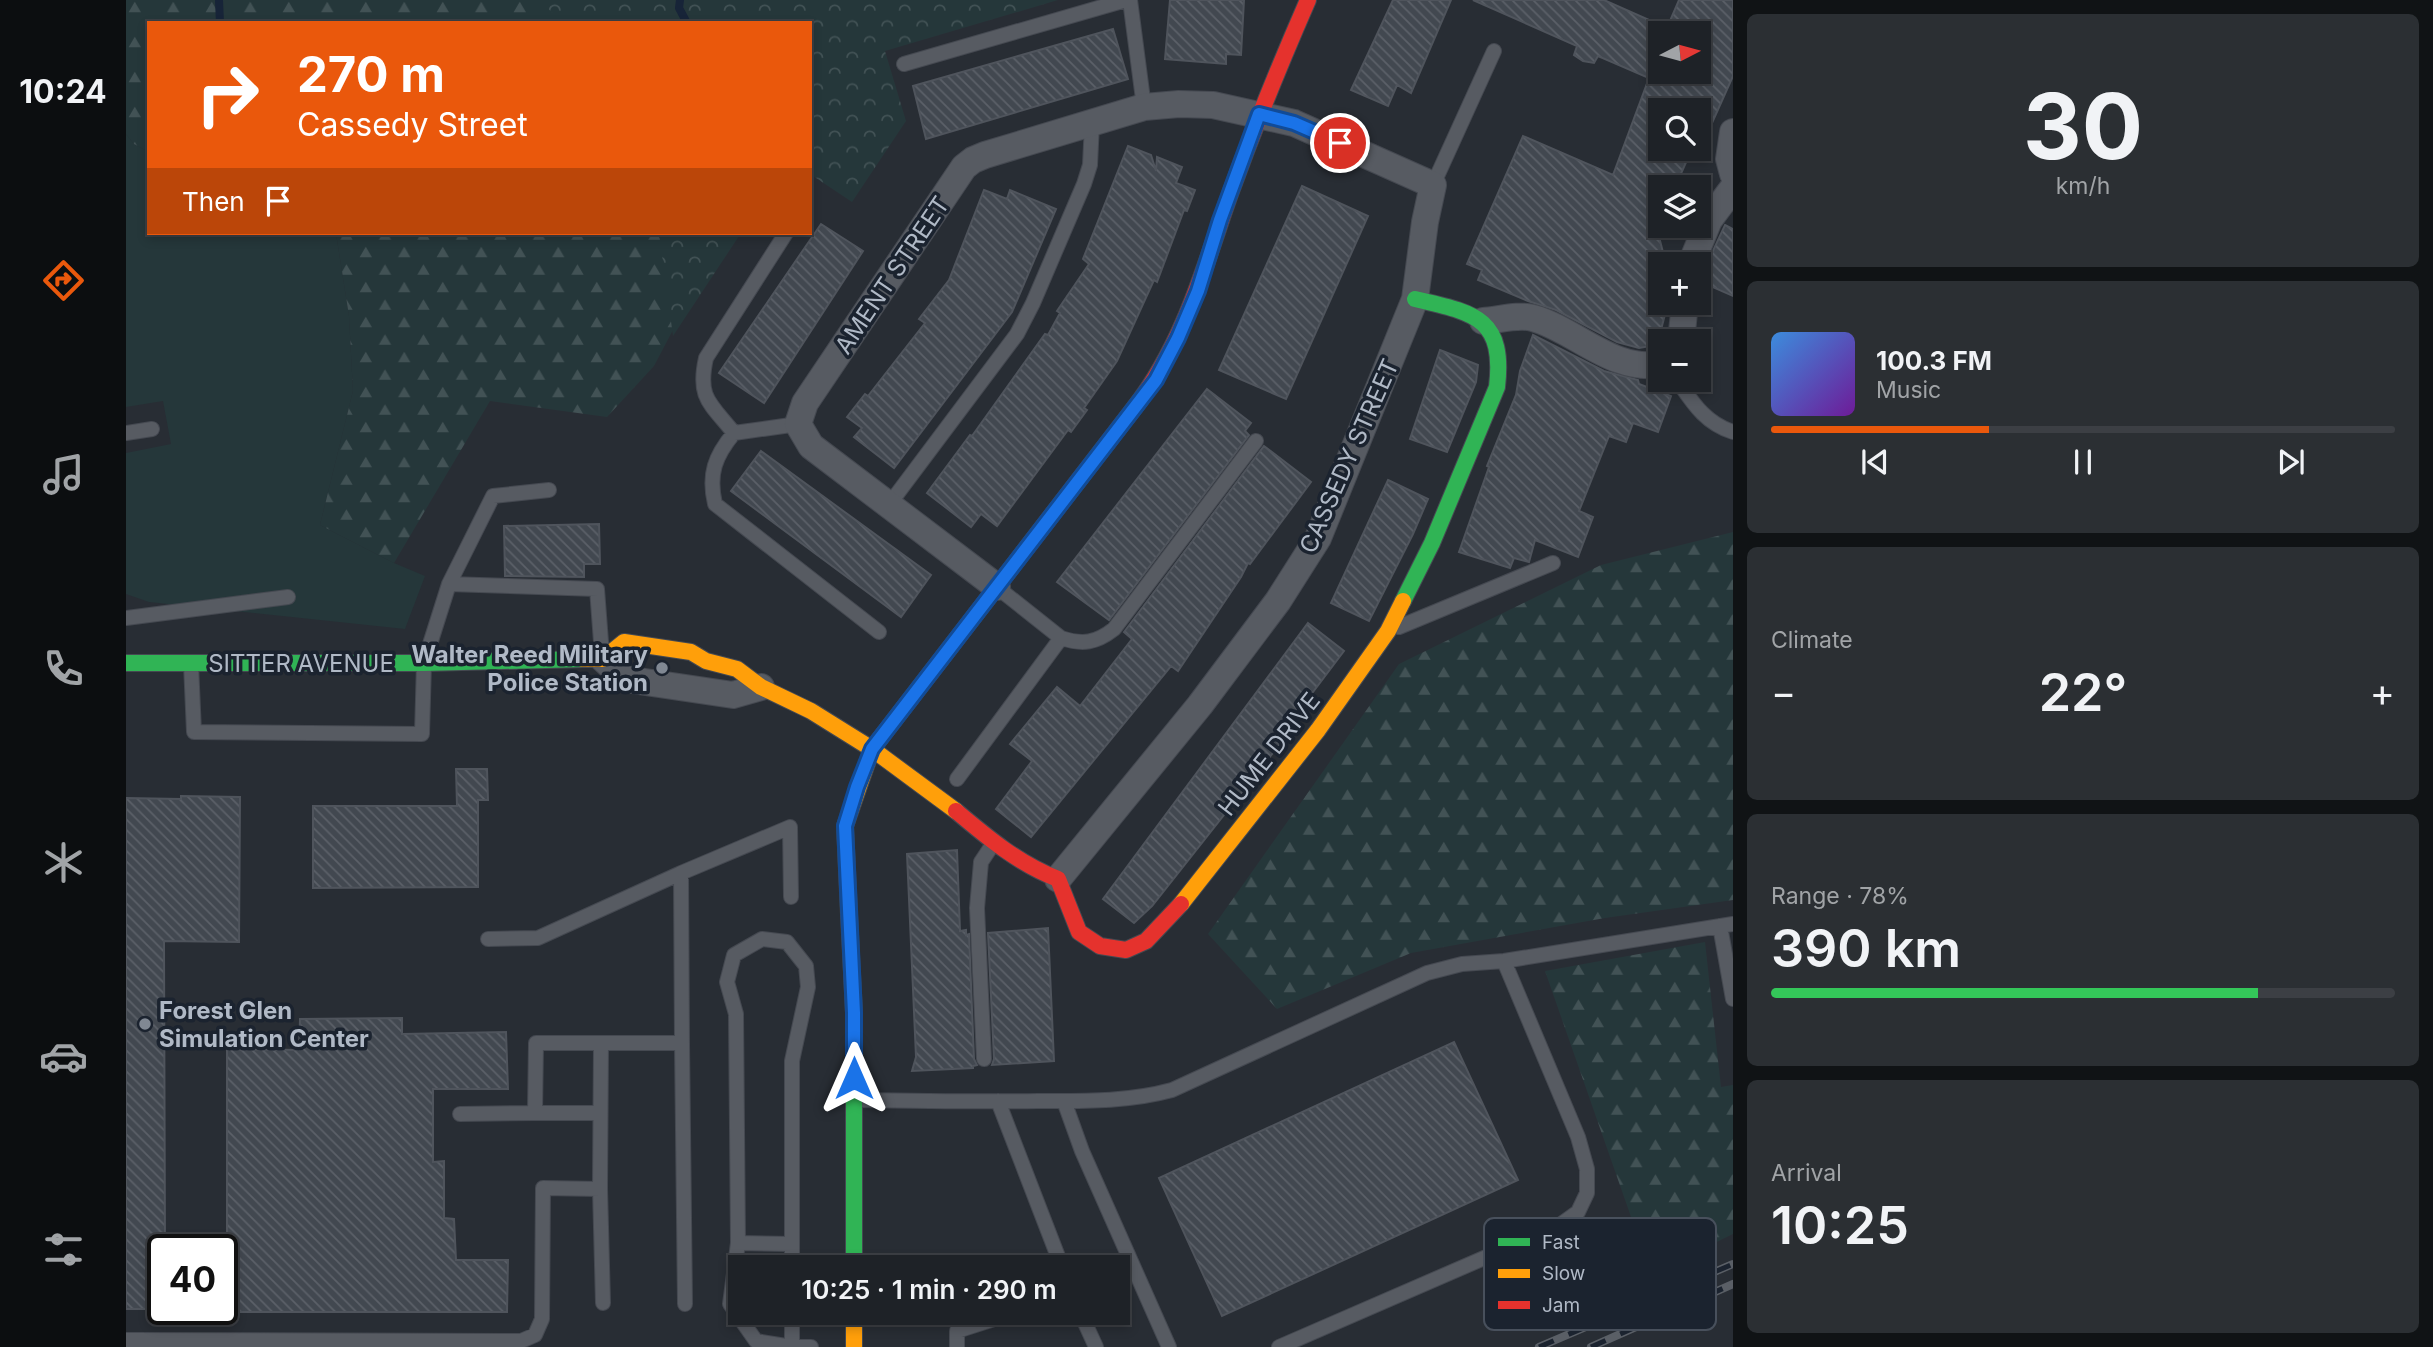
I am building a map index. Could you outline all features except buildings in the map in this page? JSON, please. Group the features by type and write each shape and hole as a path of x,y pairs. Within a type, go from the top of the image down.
{"street":[{"path":"854,1255 854,1013 845,826 857,787 872,749 1156,380 1198,291 1220,220 1259,114 1308,0"},
{"name":"AMENT STREET","path":"798,424 805,403 964,167 973,160 1144,107 1213,105 1259,114"},
{"path":"1259,114 1294,123 1433,184"},
{"path":"1733,132 1729,159 1733,174"},
{"name":"CASSEDY STREET","path":"1058,879 1200,705 1278,601 1318,538 1415,299 1433,184"},
{"path":"1696,252 1709,220 1733,188"},
{"path":"1415,299 1483,321 1531,317 1628,364 1648,366"},
{"name":"HUME DRIVE","path":"1058,879 1079,932 1100,946 1126,950 1146,941 1168,920 1318,730 1388,631 1437,530 1497,387 1501,365 1499,346 1494,333 1483,321"},
{"path":"798,424 811,446 997,587"},
{"name":"SITTER AVENUE","path":"126,663 424,663 603,659 624,642 691,652 706,661 737,669 761,687 811,711 872,749"},
{"path":"603,659 625,678 733,695 761,687"},
{"path":"872,749 943,801 994,843 1037,871 1058,879"},
{"path":"854,1325 854,1347"}],"lane":[{"path":"904,64 1128,0 1144,107"},
{"path":"1433,184 1494,51"},
{"path":"888,506 1017,334 1084,184 1090,165 1092,123"},
{"path":"734,433 705,397 702,378 706,358 785,235"},
{"path":"1686,392 1704,417 1733,432"},
{"path":"798,424 734,433 715,462 710,485 715,504 878,632"},
{"path":"126,433 152,429"},
{"path":"997,587 1062,638 1075,643 1089,643 1102,638 1114,629 1256,441"},
{"path":"190,663 194,732 422,734 424,663 449,584 493,496 550,490"},
{"path":"1388,631 1553,564"},
{"path":"449,584 597,589 603,659"},
{"path":"126,618 288,597"},
{"path":"957,779 1062,638"},
{"path":"488,939 538,938 790,827 791,897"},
{"path":"984,1059 977,908 981,862 994,843"},
{"path":"681,873 685,1304"},
{"path":"854,1100 1064,1101 1145,1097 1172,1090 1427,974 1462,964 1504,961 1726,925 1733,999"},
{"path":"792,1255 792,1061 808,987 806,966 787,942 762,939 734,955 727,982 736,1014 737,1243 730,1304 756,1341 811,1347"},
{"path":"1504,961 1577,1138 1587,1170 1587,1193 1578,1212 1570,1218"},
{"path":"535,1113 536,1042 682,1043"},
{"path":"601,1044 600,1189 603,1304"},
{"path":"998,1101 1057,1255"},
{"path":"1064,1101 1082,1151 1169,1347"},
{"path":"460,1114 600,1113"},
{"path":"126,1340 152,1343 522,1341 535,1335 542,1319 543,1188 600,1189"},
{"path":"737,1243 792,1244"},
{"path":"1279,1347 1484,1258"},
{"path":"792,1325 792,1347"},
{"path":"957,1347 957,1331 976,1325"},
{"path":"1086,1325 1096,1347"}],"green space":[{"path":"126,0 993,0 812,23 147,21 147,151 134,144 126,134"},
{"path":"539,0 1058,0 885,51 906,121 852,202 812,175 812,21 561,21"},
{"path":"126,134 134,144 147,151 147,235 336,235 349,316 353,391 320,525 425,576 405,629 149,602 126,594 126,453 171,444 163,401 126,407"},
{"path":"336,235 723,235 654,366 607,417 490,401 394,563 320,525 353,391 349,316"},
{"path":"659,235 740,235 673,336"},
{"path":"1733,532 1733,900 1605,918 1411,953 1277,1009 1208,934 1399,664 1601,565"},
{"path":"1705,942 1721,1087 1733,1085 1733,1234 1716,1242 1716,1218 1631,1218 1545,971"}],"waterway":[{"path":"219,0 220,21"},
{"path":"680,0 679,8 686,21"}],"railway":[{"path":"1716,1271 1733,1264"},
{"path":"1716,1292 1733,1284"},
{"path":"1539,1347 1579,1330"},
{"path":"1591,1347 1629,1330"}],"traffic: fast":[{"path":"1403,601 1432,543 1497,387 1498,364 1496,346 1490,332 1481,322 1454,309 1415,299"},
{"path":"126,663 424,663 583,659"},
{"path":"849,915 854,1013 854,1255"}],"traffic: slow":[{"path":"849,915 845,826 872,749 1135,407"},
{"path":"1181,904 1318,730 1388,631 1403,601"},
{"path":"583,659 603,659 624,642 691,652 706,661 737,669 761,687 811,711 872,749 956,811"},
{"path":"854,1325 854,1347"}],"traffic: jam":[{"path":"1135,407 1152,383 1180,331 1248,145 1308,0"},
{"path":"956,811 1017,858 1058,879 1079,932 1100,946 1126,950 1146,941 1181,904"}],"place":[{"name":"Walter Reed Military Police Station","path":"662,668"},
{"name":"Forest Glen Simulation Center","path":"145,1024"}],"route":[{"path":"854,1078 854,1013 845,826 872,749 1156,380 1198,291 1220,220 1259,114 1294,123 1340,143"}]}
